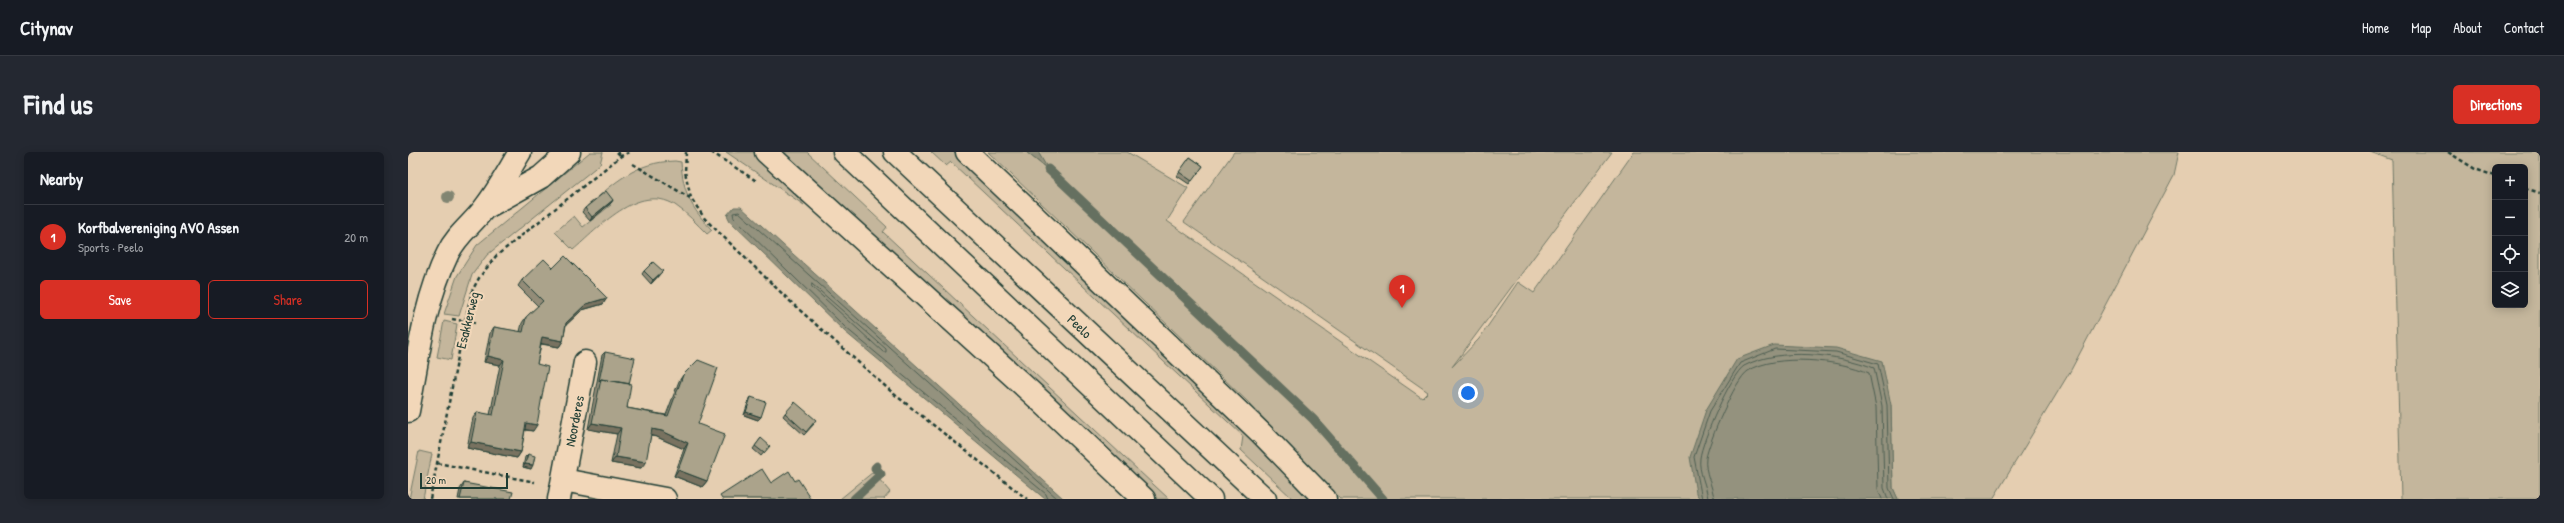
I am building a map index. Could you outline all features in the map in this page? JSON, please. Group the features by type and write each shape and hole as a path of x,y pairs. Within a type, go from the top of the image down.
{"main road":[{"path":"486,207 520,152"},
{"path":"408,411 436,280 448,251 466,226 486,207 540,177 569,152"},
{"path":"766,152 1044,404 1144,499"},
{"path":"844,152 1211,499"},
{"name":"Peelo","path":"895,152 1265,499"},
{"path":"967,152 1255,427 1325,499"},
{"name":"Noorderes","path":"561,488 585,362"},
{"path":"561,488 665,499"}],"path":[{"path":"617,152 620,156"},
{"name":"Esakkerweg","path":"430,499 472,291 486,267 620,156 630,152"},
{"path":"686,152 685,172 691,198 706,219 794,305 894,394 1027,499"},
{"path":"2448,152 2476,169 2492,175"},
{"path":"633,164 691,198"},
{"path":"2528,189 2540,193"},
{"path":"458,320 475,323"},
{"path":"437,463 561,488"}],"shaded area":[{"path":"590,152 603,152 600,164 487,255 472,275 459,316 444,314 457,276 477,245"},
{"path":"726,152 755,152 779,175 804,205"},
{"path":"782,152 807,152 887,227 883,232 1169,499 1154,499"},
{"path":"931,152 954,152 1314,499 1293,499 1241,450 1243,436 951,162 946,166"},
{"path":"988,152 1026,152 1047,169 1038,152 1127,152 1188,188 1167,221 1422,398 1428,392 1184,222 1234,152 1612,152 1452,367 1479,339 1518,282 1534,293 1634,152 2179,152 2174,175 2071,370 1993,499 1898,499 1893,488 1891,405 1696,493 1700,499 1340,499 1249,403"},
{"path":"2370,152 2540,152 2540,499 2401,499 2392,160"},
{"path":"661,162 681,162 686,191 693,207 712,230 707,234 679,208 661,199 647,199 620,211 607,220 573,250 555,232 574,216 583,227 611,205 587,206 617,181 637,169"},
{"path":"444,321 457,324 451,360 437,357"},
{"path":"419,451 432,454 423,499 409,499"},
{"path":"873,472 890,492 884,499 840,499"}],"water":[{"path":"1026,152 1038,152 1048,169"},
{"path":"734,207 741,207 1064,499 1045,499 844,331 730,221 727,215"},
{"path":"1774,345 1836,348 1882,361 1891,405 1893,488 1898,499 1700,499 1696,493 1690,457 1706,410 1737,359"}],"building":[{"path":"1190,157 1203,166 1192,181 1179,172"},
{"path":"606,191 613,200 592,217 585,208"},
{"path":"565,256 607,298 586,304 566,323 563,341 542,337 537,364 548,367 537,425 526,423 521,452 471,442 477,412 493,415 504,360 488,356 494,327 523,332 526,317 543,301 522,280 544,259 553,268"},
{"path":"653,262 663,271 653,280 644,271"},
{"path":"605,352 635,358 629,384 601,379 599,381"},
{"path":"698,360 718,368 698,424 725,434 707,481 678,470 688,443 662,431 652,429 646,462 616,457 621,428 592,423 601,379 631,384 627,408 668,416 683,375"},
{"path":"751,397 766,402 761,417 746,412"},
{"path":"795,402 816,420 806,432 785,413"},
{"path":"761,438 770,446 764,453 755,446"},
{"path":"528,454 535,456 533,465 525,464"},
{"path":"762,469 771,483 789,471 795,481 798,479 811,499 722,499 720,496"},
{"path":"464,483 513,492 511,499 460,499"}],"waterway":[{"path":"1048,169 1313,419 1383,499"},
{"path":"854,499 881,474 875,468 877,466"}],"place":[{"name":"Korfbalvereniging AVO Assen","path":"1402,308"}]}
